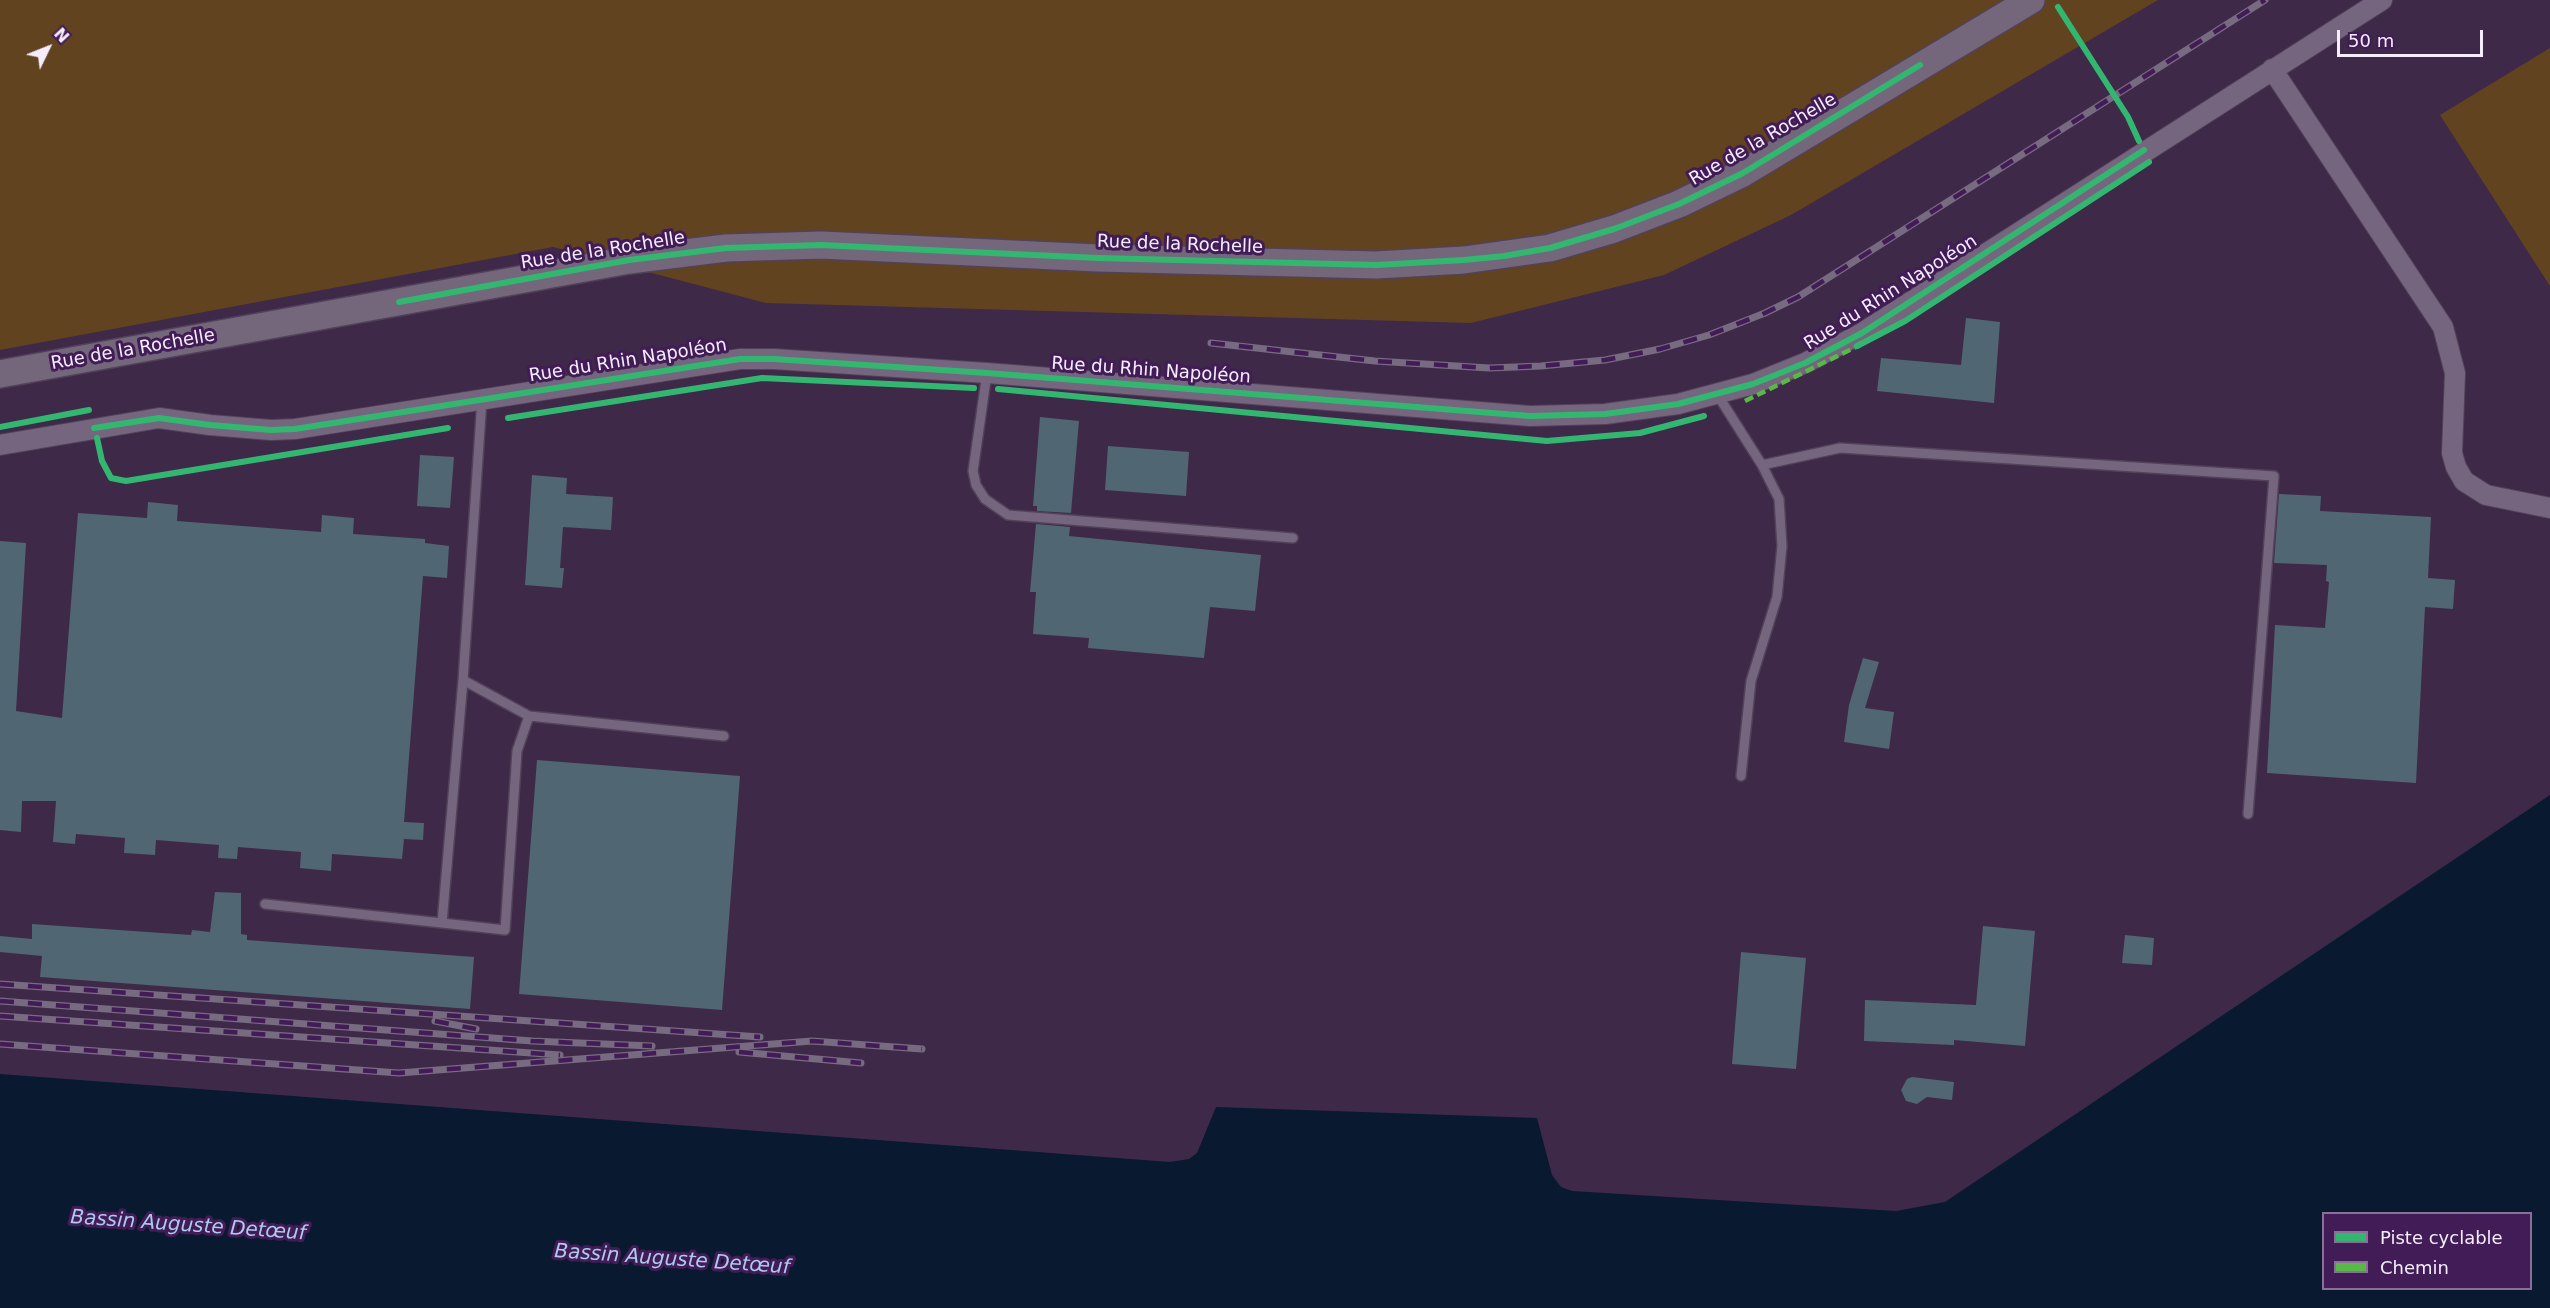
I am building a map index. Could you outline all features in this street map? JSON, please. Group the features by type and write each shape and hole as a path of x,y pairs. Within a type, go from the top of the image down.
{"main road":[{"name":"Rue de la Rochelle","path":"0,374 628,260 726,248 821,244 1098,258 1377,265 1464,260 1550,248 1614,229 1679,204 1743,172 2031,0"}],"street":[{"name":"Rue du Rhin Napoléon","path":"0,445 144,419 176,419 210,425 271,430 295,429 740,359 774,359 987,373 1530,416 1605,414 1678,404 1753,384 1805,363 1862,333 2382,0"},
{"path":"2272,69 2443,327 2455,373 2452,453 2456,467 2464,480 2486,495 2550,508"}],"lane":[{"path":"987,373 973,471 976,485 985,499 1008,515 1293,538"},
{"path":"1717,394 1762,465 1779,499 1782,546 1777,597 1751,681 1741,776"},
{"path":"442,923 463,680 482,399"},
{"path":"1762,465 1840,447 2274,476 2247,814"},
{"path":"463,680 529,716 724,736"},
{"path":"265,904 505,930 517,751 529,716"}],"shaded area":[{"path":"0,0 2158,0 1791,215 1664,275 1471,323 766,303 553,247 0,350"},
{"path":"2550,48 2550,286 2440,115"}],"water":[{"name":"Bassin Auguste Detœuf","path":"2550,795 2550,1308 0,1308 0,1074 1170,1162 1189,1159 1197,1153 1216,1107 1537,1118 1552,1175 1561,1187 1572,1191 1896,1211 1945,1202"}],"building":[{"path":"1966,318 2000,322 1994,403 1877,391 1881,358 1961,365"},
{"path":"1040,417 1079,421 1071,513 1037,511 1037,506 1033,506"},
{"path":"1108,446 1189,452 1186,496 1105,490"},
{"path":"420,455 454,457 450,508 417,506"},
{"path":"532,475 567,478 566,494 613,497 611,530 563,527 560,568 564,568 562,588 525,585"},
{"path":"2279,494 2321,496 2320,511 2431,517 2428,578 2455,580 2453,609 2425,607 2416,783 2267,773 2275,625 2325,628 2329,582 2326,581 2327,565 2274,563"},
{"path":"148,502 178,505 177,521 321,532 322,515 354,518 353,534 425,539 425,543 449,546 447,578 423,576 404,822 424,823 423,840 404,839 402,859 332,854 331,871 300,868 301,852 238,847 237,859 218,858 219,845 156,840 155,855 124,853 125,838 76,834 75,844 53,842 56,801 22,801 21,832 0,830 0,541 26,543 16,711 62,718 78,513 147,518"},
{"path":"1036,524 1070,527 1069,536 1261,555 1255,611 1210,607 1204,658 1088,648 1089,638 1033,634 1036,592 1030,592"},
{"path":"1863,658 1879,662 1865,708 1894,712 1889,749 1844,742 1849,705"},
{"path":"537,760 740,776 722,1010 519,994"},
{"path":"215,892 241,893 241,934 247,935 247,940 474,957 470,1009 40,977 42,956 0,952 0,936 32,939 32,924 191,935 192,930 210,932"},
{"path":"1983,926 2035,931 2025,1046 1954,1040 1954,1045 1864,1041 1865,1000 1976,1005"},
{"path":"2125,935 2154,938 2152,965 2122,963"},
{"path":"1741,952 1806,958 1796,1069 1732,1064"},
{"path":"1912,1077 1954,1082 1952,1100 1927,1097 1917,1104 1906,1101 1901,1090 1907,1079"}],"railway":[{"path":"1211,343 1375,361 1489,368 1605,360 1660,349 1709,335 1798,297 2265,0"},
{"path":"0,984 760,1037"},
{"path":"0,1001 532,1041 652,1046"},
{"path":"0,1016 560,1055"},
{"path":"435,1021 476,1029"},
{"path":"0,1044 399,1073 812,1041 922,1049"},
{"path":"739,1052 861,1063"}],"marked path":[{"path":"1745,401 1860,345"}],"cycle path":[{"path":"2058,7 2128,117 2139,141"},
{"path":"399,302 629,260 726,248 821,245 1098,258 1376,265 1504,256 1550,248 1614,229 1679,204 1743,173 1920,65"},
{"path":"94,428 159,418 271,430 295,429 740,359 774,359 987,373 1530,416 1605,414 1678,404 1753,384 1805,363 1862,333 2144,150"},
{"path":"1857,346 1905,321 2149,162"},
{"path":"508,418 762,378 974,388"},
{"path":"998,389 1547,441 1640,433 1704,416"},
{"path":"0,427 89,410"},
{"path":"97,438 102,461 111,478 126,481 448,428"}]}
